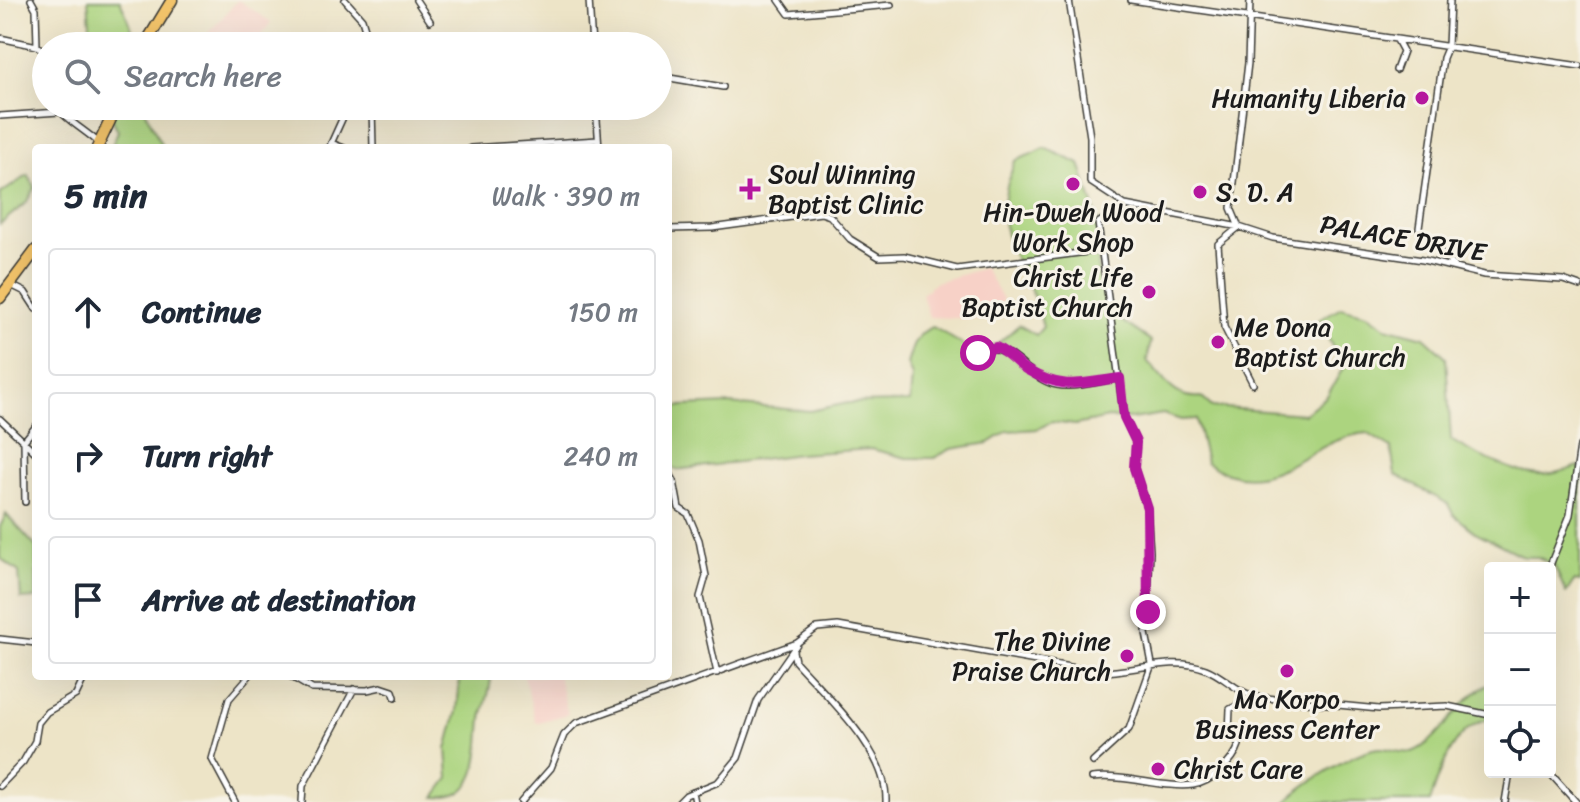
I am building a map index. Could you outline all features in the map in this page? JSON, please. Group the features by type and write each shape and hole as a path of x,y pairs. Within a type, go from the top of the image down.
{"highway":[{"path":"155,32 172,0"},
{"path":"99,144 110,120"},
{"path":"0,298 32,255"}],"street":[{"path":"31,0 36,9 37,32"},
{"path":"345,0 362,19 366,32"},
{"path":"416,0 430,21"},
{"path":"589,0 591,32"},
{"path":"779,0 789,14 891,5"},
{"path":"1069,0 1090,137 1090,182 1125,205 1098,223 1124,417 1136,442 1134,468 1147,508 1150,552 1146,633 1152,664 1129,729 1093,762"},
{"path":"1131,0 1580,66"},
{"path":"1250,0 1248,63 1231,208 1239,227 1218,244 1224,327 1253,384"},
{"path":"1450,0 1448,46 1443,58 1419,228 1454,267"},
{"path":"0,38 32,45"},
{"path":"1396,39 1403,51 1396,70"},
{"path":"672,78 723,87"},
{"path":"0,116 32,112"},
{"path":"74,120 96,144"},
{"path":"331,144 342,120"},
{"path":"372,120 373,144"},
{"path":"597,120 598,144"},
{"path":"534,144 598,140"},
{"name":"PALACE DRIVE","path":"1125,205 1239,227 1273,238 1327,243 1484,275 1563,280 1580,286"},
{"path":"672,229 712,228 821,213 830,216 850,239 879,257 904,256 957,269 1102,250"},
{"path":"10,284 25,292 32,303"},
{"path":"978,353 996,347 1007,352 1023,368 1058,386 1120,378"},
{"path":"0,419 32,449"},
{"path":"25,502 24,441 32,431"},
{"path":"1551,562 1570,515 1580,446"},
{"path":"672,477 679,508 688,514 699,540 706,576 700,597 717,673"},
{"path":"521,802 551,768 564,735 576,723 797,643 817,628 838,626 1098,672 1119,673 1152,664 1204,668 1245,694 1256,697 1379,709 1447,706 1484,714"},
{"path":"0,639 32,643"},
{"path":"679,802 693,792 718,782 738,758 758,700 797,643"},
{"path":"793,651 795,661 853,726 884,774 886,802"},
{"path":"0,786 23,762 47,712 76,695 83,680"},
{"path":"235,802 212,759 229,699 246,680"},
{"path":"297,680 312,689 381,687 393,691 395,697"},
{"path":"302,802 303,786 354,689"},
{"path":"1092,778 1114,775 1193,785 1209,779 1236,755 1239,745 1229,733 1230,709 1256,697"},
{"path":"1505,802 1509,778"},
{"path":"1554,778 1576,802"},
{"path":"693,792 695,802"}],"shaded area":[{"path":"238,0 271,22 264,32 209,32"},
{"path":"984,268 1003,299 996,313 977,319 929,317 922,294 936,282"},
{"path":"525,680 559,680 568,714 536,723"}],"green space":[{"path":"88,0 120,0 132,29 131,32 88,32"},
{"path":"113,120 150,120 161,144 113,144 118,131"},
{"path":"1045,148 1080,164 1098,221 1098,280 1115,316 1151,341 1147,361 1170,387 1184,395 1201,397 1212,407 1304,414 1327,396 1343,368 1319,320 1341,307 1367,314 1386,327 1424,337 1446,357 1451,440 1495,462 1532,474 1551,474 1580,466 1580,582 1574,581 1566,593 1556,562 1524,557 1475,532 1453,514 1448,504 1395,474 1391,448 1367,433 1345,437 1288,466 1249,477 1229,474 1206,462 1196,419 1181,420 1163,414 1132,419 1108,418 1075,425 1051,422 1038,429 1008,431 989,443 951,449 934,458 907,458 871,449 799,454 676,470 672,468 672,409 729,404 810,411 848,403 910,402 912,376 907,364 915,342 927,330 933,327 970,349 996,345 1019,325 1036,335 1043,327 1036,302 1005,231 1003,212 1015,161"},
{"path":"28,175 32,182 32,192 26,203 0,224 0,194"},
{"path":"6,514 32,543 32,598 21,599 19,572 0,558 0,527"},
{"path":"460,680 491,680 478,758 470,782 462,791 435,797 449,778 447,749 457,711"},
{"path":"1484,688 1484,721 1457,740 1430,802 1286,802 1317,777 1359,754 1381,748 1408,753 1422,747"}],"place":[{"name":"Humanity Liberia","path":"1422,98"},
{"name":"Hin-Dweh Wood Work Shop","path":"1073,184"},
{"name":"Soul Winning Baptist Clinic","path":"750,189"},
{"name":"S. D. A","path":"1200,192"},
{"name":"Christ Life Baptist Church","path":"1149,292"},
{"name":"Me Dona Baptist Church","path":"1218,342"},
{"name":"The Divine Praise Church","path":"1127,656"},
{"name":"Ma Korpo Business Center","path":"1287,671"},
{"name":"Christ Care","path":"1158,769"}],"route":[{"path":"978,353 996,347 1007,352 1023,368 1058,386 1120,378 1124,417 1136,442 1134,468 1147,508 1150,552 1148,612"}]}
